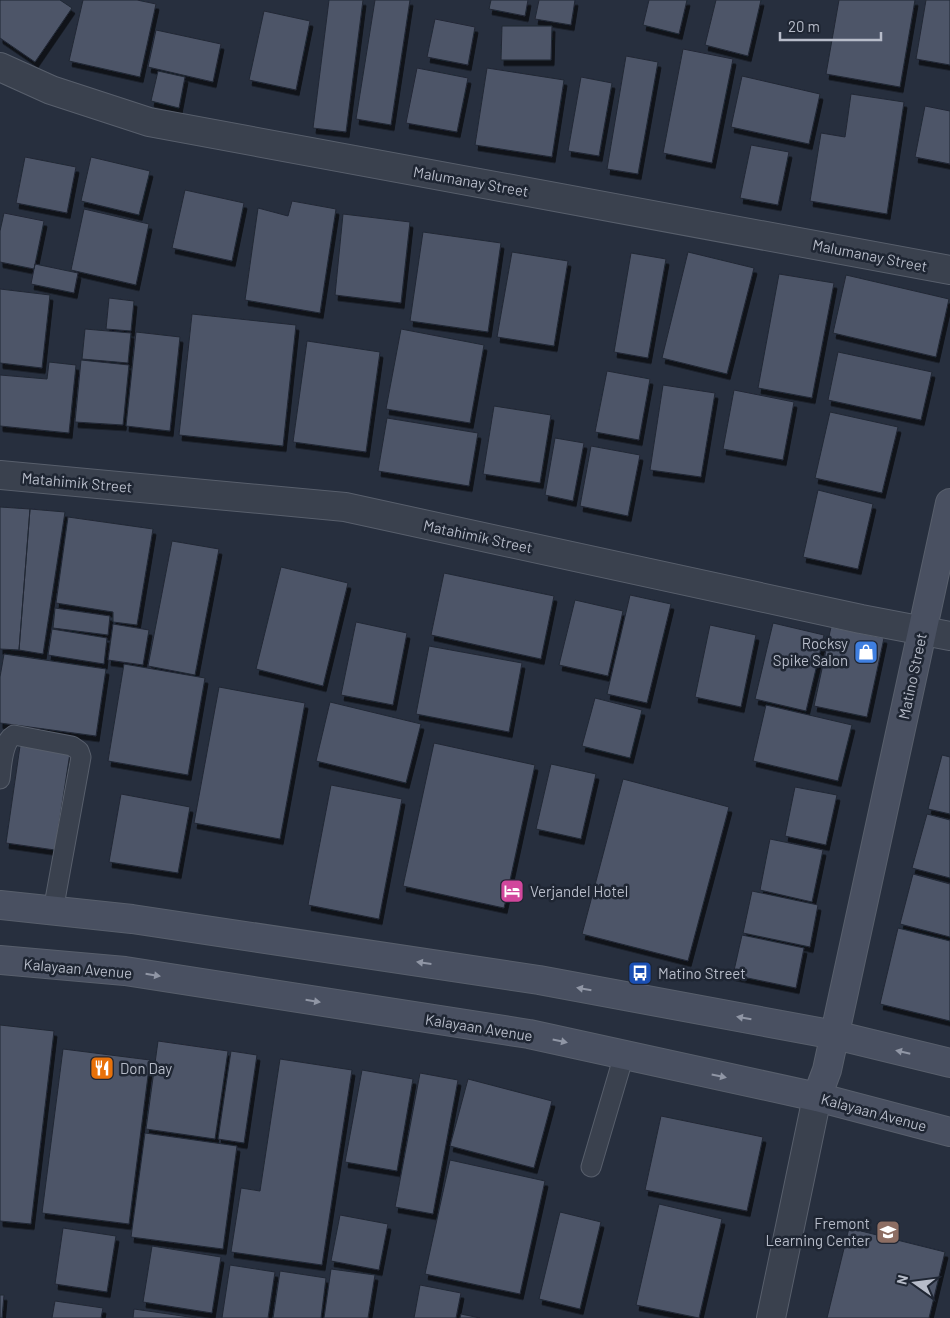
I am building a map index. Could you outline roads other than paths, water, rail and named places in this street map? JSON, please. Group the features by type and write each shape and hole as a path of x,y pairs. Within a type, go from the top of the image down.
{"main road":[{"name":"Matino Street","path":"817,1097 827,1070 835,1035 950,503"},
{"path":"0,905 132,919 538,980 835,1035 950,1064"},
{"name":"Kalayaan Avenue","path":"0,960 125,971 529,1034 817,1097 950,1132"}],"street":[{"name":"Malumanay Street","path":"0,67 50,90 149,122 950,270"},
{"name":"Matahimik Street","path":"0,475 345,507 862,619 950,636"},
{"name":"Matino Street","path":"771,1318 817,1097"}],"lane":[{"path":"0,779 8,738 14,734 72,746 79,751 81,757 53,911"},
{"path":"591,1168 624,1055"}],"place":[{"name":"Rocksy Spike Salon","path":"866,652"},
{"name":"Verjandel Hotel","path":"512,891"},
{"name":"Matino Street","path":"640,973"},
{"name":"Don Day","path":"102,1068"},
{"name":"Fremont Learning Center","path":"888,1232"}]}
